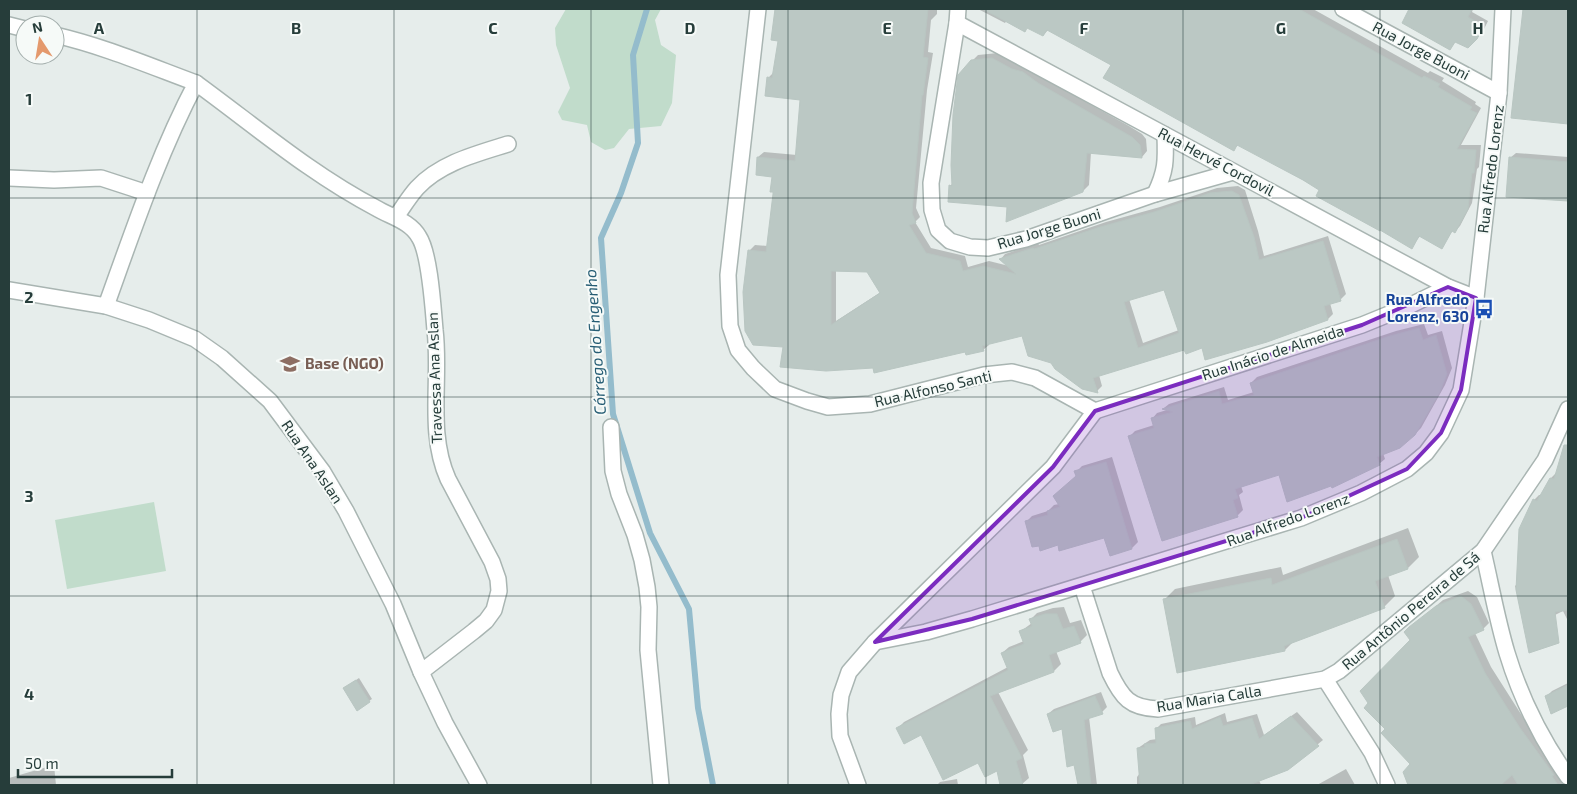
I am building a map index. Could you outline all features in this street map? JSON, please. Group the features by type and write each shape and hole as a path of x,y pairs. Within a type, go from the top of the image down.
{"street":[{"name":"Rua Alfonso Santi","path":"758,9 728,275 730,326 738,350 748,362 775,389 828,407 870,404 984,375 1012,372 1035,378 1095,411"},
{"name":"Rua Jorge Buoni","path":"1343,9 1499,93"},
{"name":"Rua Alfredo Lorenz","path":"875,642 926,632 963,622 1301,518 1361,493 1407,469 1426,453 1441,433 1461,390 1476,298 1499,93 1503,9"},
{"name":"Rua Jorge Buoni","path":"958,16 931,183 932,210 938,230 950,241 970,247 988,248 1026,239 1155,194 1233,172"},
{"name":"Rua Hervé Cordovil","path":"958,16 1165,135 1448,287 1476,298"},
{"name":"Travessa Ana Aslan","path":"65,37 121,55 196,83 334,183 410,226 419,237 423,246 429,277 436,338 438,449 442,467 492,562 498,579 499,591 494,610 486,621 421,672"},
{"path":"106,306 147,193 185,104 196,83"},
{"path":"1155,194 1164,176 1166,165 1165,135"},
{"path":"396,217 415,190 432,174 462,159 508,144"},
{"path":"9,178 54,180 101,178 147,193"},
{"name":"Rua Inácio de Almeida","path":"1095,411 1362,325 1411,305 1448,287"},
{"name":"Rua Ana Aslan","path":"9,290 106,306 149,320 195,340 222,358 270,401 323,472 346,511 393,604 421,672 445,723 479,785"},
{"name":"Rua Antônio Pereira de Sá","path":"1325,679 1339,670 1483,551 1545,460 1568,409"},
{"path":"858,785 840,736 838,714 840,695 849,672 875,642 1053,467 1095,411"},
{"path":"611,427 613,471 619,494 637,543 647,587 649,607 648,650 661,785"},
{"path":"1483,551 1507,653 1513,669 1530,709 1555,758 1568,777"},
{"name":"Rua Maria Calla","path":"1082,586 1110,674 1117,686 1133,704 1143,708 1158,709 1325,679"},
{"path":"1325,679 1372,753 1387,785"}],"highlighted area":[{"path":"1448,287 1476,298 1461,390 1441,433 1407,469 1301,518 972,619 875,642 1053,467 1095,411 1362,325"}],"green space":[{"path":"566,9 661,9 655,20 661,45 676,55 672,103 661,126 629,129 614,148 605,150 591,142 587,125 562,120 558,112 570,88 556,45 555,28"},
{"path":"154,502 166,571 67,589 55,520"}],"building":[{"path":"775,9 928,9 923,57 928,58 922,95 912,213 916,223 909,225 926,253 960,261 963,271 983,266 1016,274 999,259 1210,193 1232,191 1239,195 1254,237 1259,260 1323,241 1341,301 1324,306 1328,320 1267,342 1205,360 1202,348 1186,354 1184,350 1093,378 1098,393 1082,389 1055,369 1051,363 1028,356 1022,336 982,346 984,351 966,355 965,352 874,373 873,368 826,371 780,367 783,347 753,345 745,331 743,292 748,250 766,252 773,194 773,192 770,192 772,177 756,175 757,157 795,161 800,100 765,96 767,77 772,78 778,41 771,40","holes":["831,271 867,272 880,293 831,325","1164,290 1179,333 1138,348 1124,302"]},
{"path":"983,9 1299,9 1422,78 1424,76 1440,84 1438,87 1472,107 1470,110 1477,113 1457,149 1476,150 1468,209 1455,233 1452,231 1442,249 1419,236 1412,249 1316,196 1319,190 1303,180 1237,145 1234,151 1103,78 1111,65 1047,30 1043,36 1027,28 1025,32"},
{"path":"1409,9 1472,9 1468,17 1484,26 1477,39 1468,48 1455,42 1450,50 1402,23"},
{"path":"1523,9 1568,9 1568,124 1511,118"},
{"path":"992,58 1012,69 1023,72 1038,83 1132,137 1140,145 1142,158 1087,153 1083,192 1006,222 1007,207 948,202 949,185 952,186 953,115 958,75 971,60"},
{"path":"1509,157 1568,162 1568,201 1506,197"},
{"path":"1419,328 1423,340 1436,335 1447,374 1440,392 1415,435 1400,448 1377,457 1380,465 1332,488 1331,486 1287,502 1279,475 1235,489 1238,498 1233,500 1238,517 1162,541 1128,436 1154,428 1151,418 1173,412 1162,409 1219,391 1222,404 1254,395 1250,383"},
{"path":"1564,445 1568,445 1568,610 1555,612 1559,643 1529,653 1516,590 1519,529 1533,499 1537,501 1550,478 1554,479"},
{"path":"1106,462 1132,549 1110,556 1104,538 1059,551 1058,545 1040,551 1039,546 1032,547 1025,521 1048,515 1047,511 1060,507 1053,496 1076,476 1074,471"},
{"path":"1397,539 1408,569 1375,581 1385,608 1284,646 1285,651 1177,673 1163,599 1271,578 1272,585"},
{"path":"1461,596 1471,604 1484,630 1468,637 1485,673 1520,728 1554,775 1552,776 1558,785 1518,785 1512,775 1501,785 1408,785 1403,772 1410,764 1381,733 1385,729 1364,708 1368,703 1360,691 1410,640 1404,632 1436,606"},
{"path":"1045,614 1057,614 1063,629 1074,626 1081,643 1049,655 1054,672 990,696 1022,758 1016,761 1023,785 1000,785 997,771 985,777 978,763 943,780 921,735 904,744 896,728 1008,670 1001,653 1024,644 1019,631 1032,626 1029,619"},
{"path":"356,680 370,702 357,711 343,688"},
{"path":"1568,685 1568,706 1551,714 1545,696"},
{"path":"1095,696 1103,714 1084,720 1091,785 1078,785 1074,765 1067,767 1062,729 1053,732 1047,714"},
{"path":"1291,716 1319,746 1288,770 1249,785 1140,785 1137,748 1145,747 1144,744 1156,743 1155,728 1190,721 1192,729 1220,717 1223,726 1252,718 1259,739"}],"waterway":[{"name":"Córrego do Engenho","path":"647,9 633,55 638,143 621,193 601,238 613,414 650,533 689,609 698,708 713,785"}],"place":[{"name":"Rua Alfredo Lorenz, 630","path":"1484,309"},
{"name":"Base (NGO)","path":"290,364"}]}
